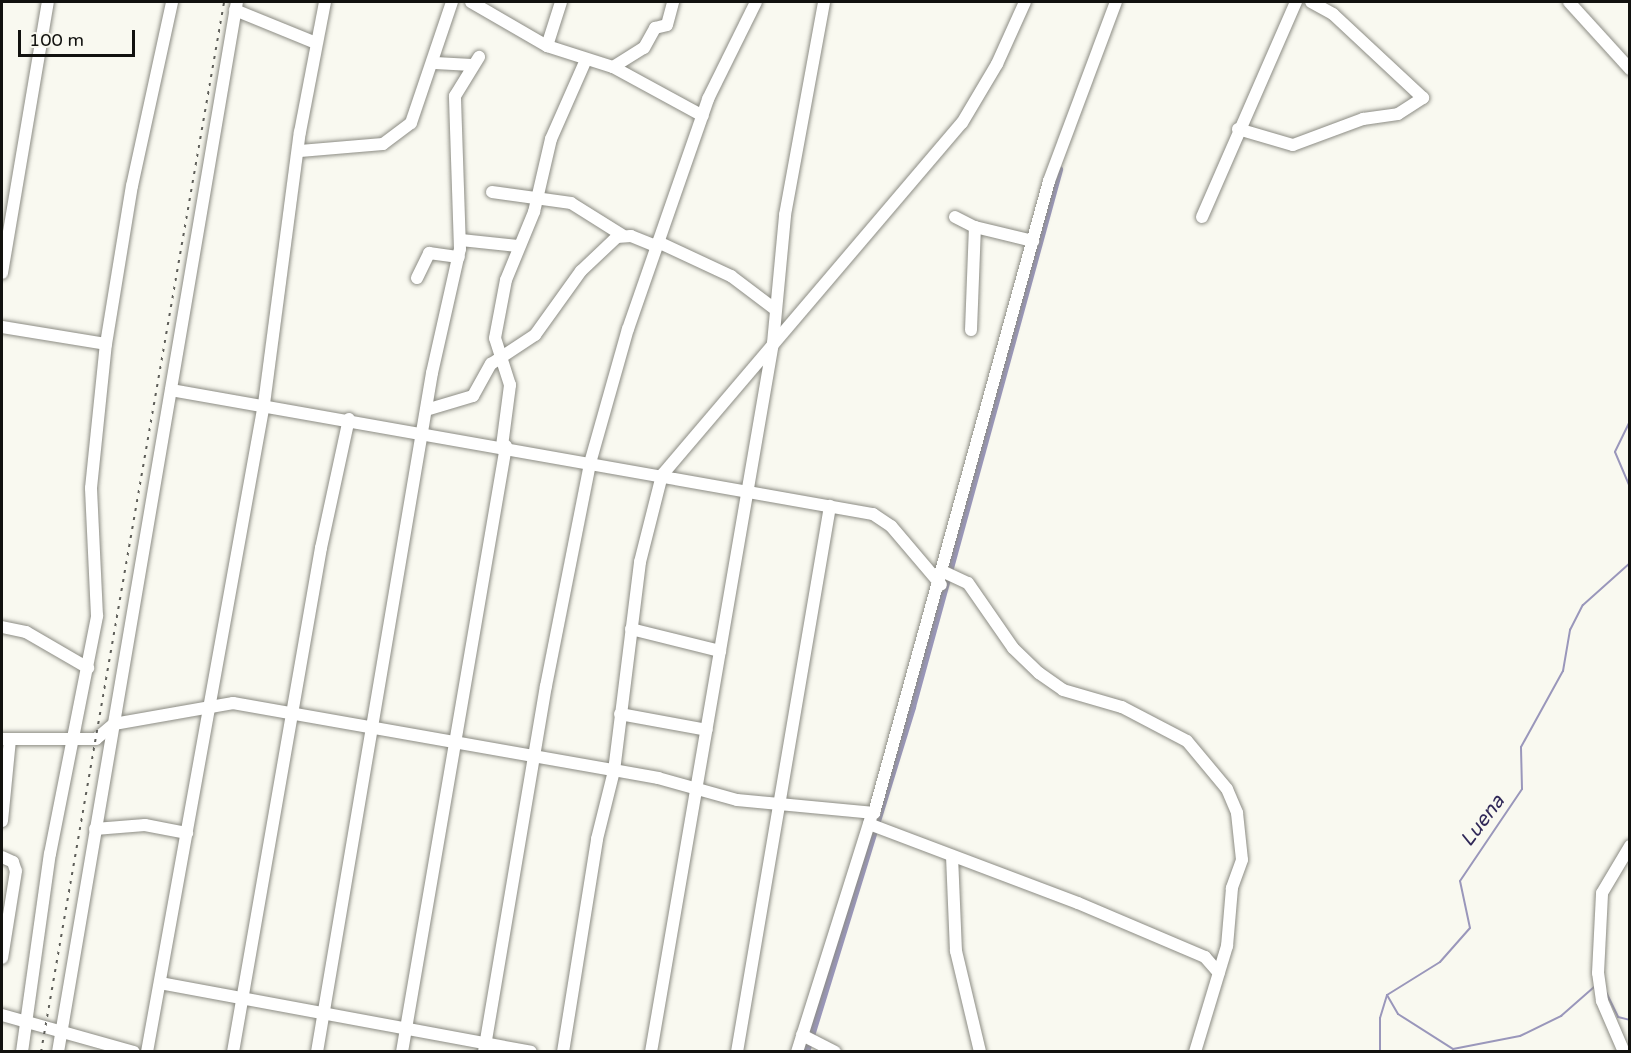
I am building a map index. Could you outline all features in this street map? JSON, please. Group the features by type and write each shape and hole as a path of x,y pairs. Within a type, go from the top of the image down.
{"street":[{"path":"2,273 48,2"},
{"path":"21,1052 72,741 97,616 93,452 106,344 132,186 172,2"},
{"path":"147,1052 264,404 316,43 325,2"},
{"path":"300,151 389,142 417,116 452,2"},
{"path":"471,2 547,46 585,62 613,67 703,116"},
{"path":"547,46 561,2"},
{"path":"613,67 644,48 655,28 667,25 674,2"},
{"path":"651,1052 773,343 785,215 823,6 810,2"},
{"path":"563,1052 597,839 614,771 646,525 662,475 962,123 998,64 1025,2"},
{"path":"797,1052 941,585 1049,181 1116,2"},
{"path":"1202,217 1238,129 1296,2"},
{"path":"1238,129 1293,145 1363,119 1398,114 1423,98 1333,14 1311,2"},
{"path":"1569,2 1629,69"},
{"path":"485,1046 534,758 590,463 657,244 703,116 751,4"},
{"path":"58,1052 94,829 114,724 236,6 316,43"},
{"path":"317,1052 321,1013 422,431 459,257 461,240 455,96 476,61 435,63"},
{"path":"402,1052 458,741 504,446 510,385 500,358 495,330 518,246 536,198 551,139 585,62"},
{"path":"492,192 571,203 622,235 657,244 731,276 776,310"},
{"path":"955,217 975,227 1033,241"},
{"path":"971,330 975,227"},
{"path":"426,410 473,396 500,358 535,335 581,271 622,235"},
{"path":"461,240 518,246"},
{"path":"417,278 429,253 459,257"},
{"path":"2,327 106,344"},
{"path":"171,390 422,431 590,463 748,489 881,517 941,585"},
{"path":"233,1052 292,712 349,420"},
{"path":"737,1052 777,806 830,506"},
{"path":"944,572 968,583 1013,648 1039,673 1063,690 1122,707 1187,741 1215,770 1237,813 1243,851 1219,973 1195,1052"},
{"path":"2,627 26,632 88,669"},
{"path":"631,629 720,651"},
{"path":"2,821 6,739 72,741 96,739 114,724 210,704 292,712 614,771 697,791 777,806 871,818 952,856 1205,957 1219,973"},
{"path":"620,714 707,730"},
{"path":"94,829 145,825 187,833"},
{"path":"1623,1052 1602,1001 1598,973 1602,893 1629,846"},
{"path":"952,856 956,951 980,1052"},
{"path":"2,857 13,862 16,871 2,958"},
{"path":"159,983 485,1046 531,1052"},
{"path":"2,1015 134,1052"},
{"path":"802,1035 835,1052"}],"waterway":[{"path":"806,1052 912,707 1059,170"},
{"name":"Luena","path":"1630,421 1615,452 1630,487"},
{"name":"Luena","path":"1380,1052 1380,1018 1387,995 1440,962 1470,928 1460,881 1522,789 1521,747 1563,671 1570,630 1583,605 1630,563"},
{"path":"1387,995 1398,1014 1453,1049 1520,1036 1561,1016 1594,987"},
{"path":"1605,990 1618,1017 1630,1020"}],"railway":[{"path":"41,1052 224,2"}]}
